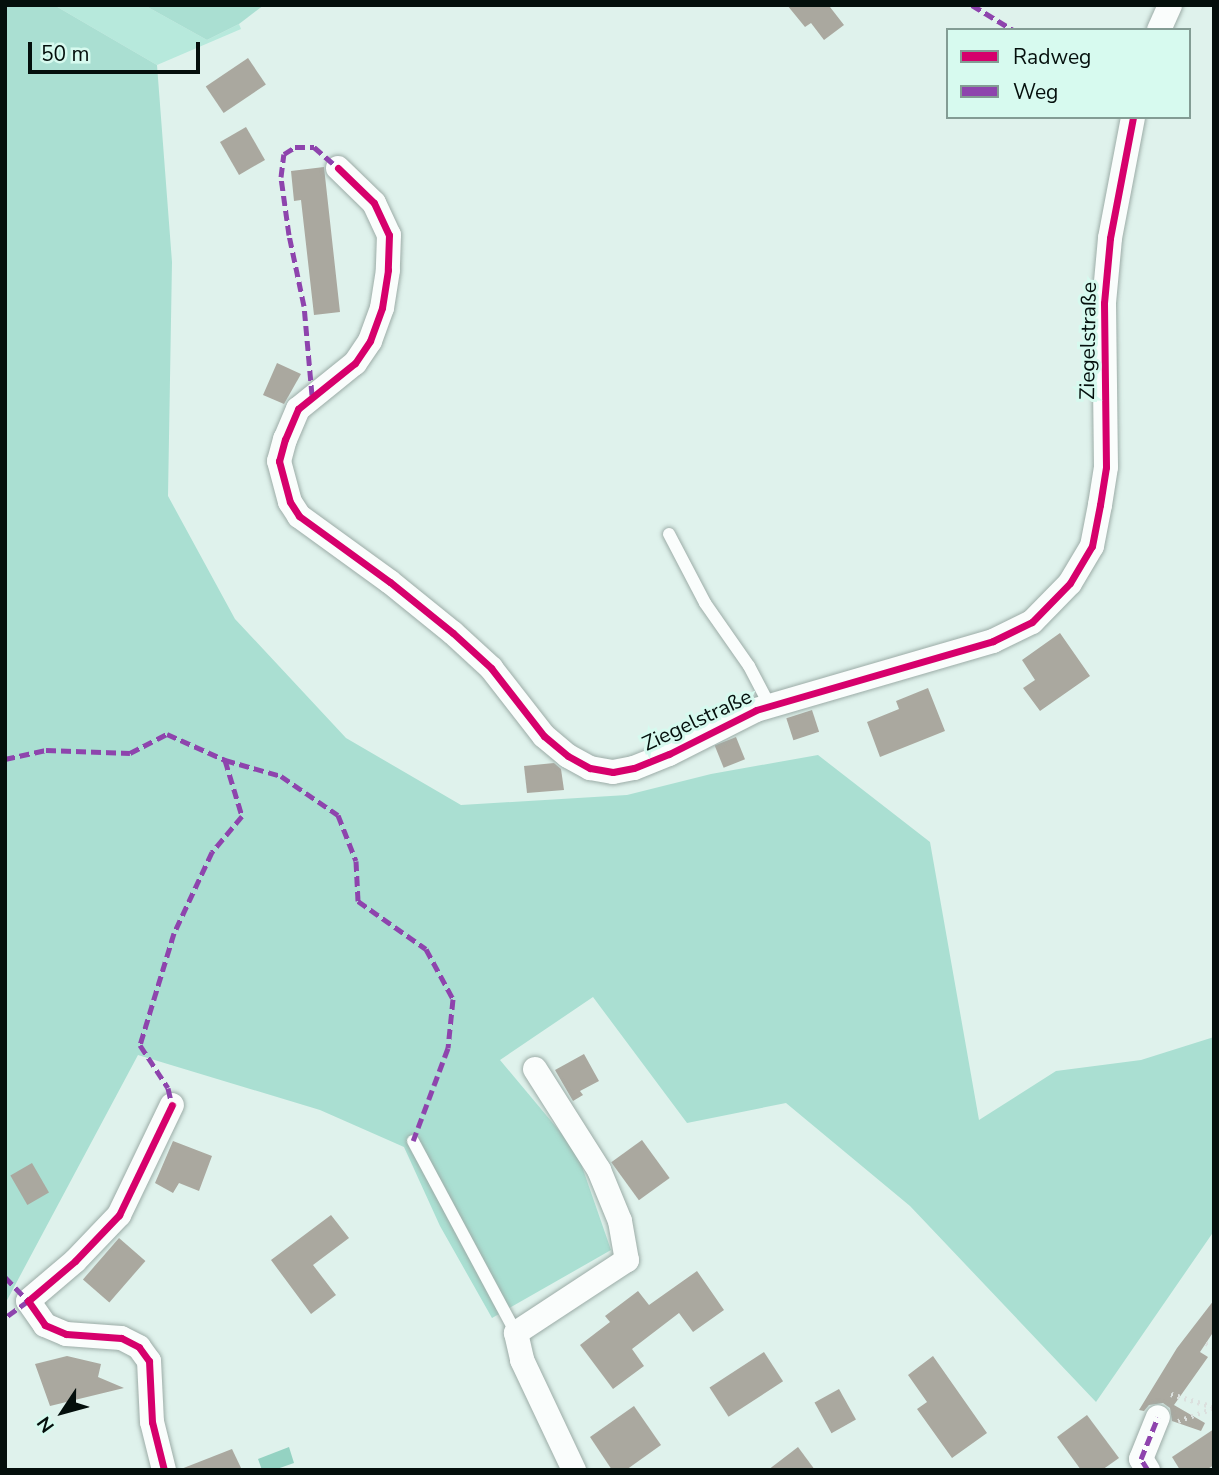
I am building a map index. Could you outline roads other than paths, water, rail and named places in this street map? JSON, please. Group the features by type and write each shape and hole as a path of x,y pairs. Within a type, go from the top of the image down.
{"street":[{"path":"1160,28 1170,5"},
{"name":"Ziegelstraße","path":"338,168 374,203 389,234 388,270 382,308 370,341 355,363 298,409 279,461 282,484 299,516 390,582 491,668 544,736 568,756 590,768 613,772 634,768 770,706 993,641 1032,622 1070,583 1092,546 1104,480 1104,303 1110,238 1133,119"},
{"path":"535,1069 599,1170 620,1221 626,1260 516,1333 522,1360 574,1470"},
{"path":"164,1470 152,1422 149,1361 139,1347 121,1338 66,1334 45,1325 28,1301 75,1261 119,1215 172,1105"},
{"path":"1148,1470 1141,1458 1156,1420"}],"lane":[{"path":"669,534 705,603 749,666 770,706"},
{"path":"413,1142 516,1333"}]}
